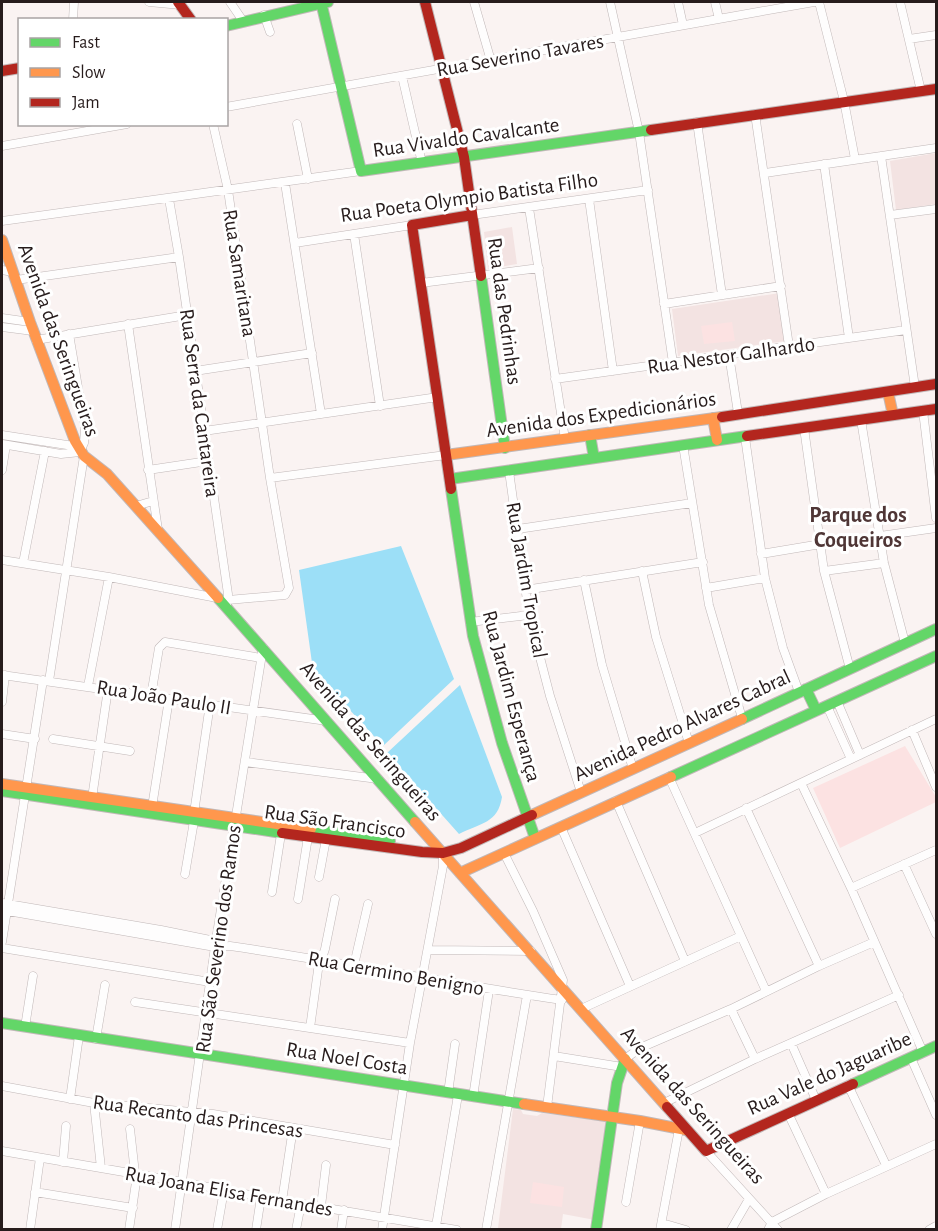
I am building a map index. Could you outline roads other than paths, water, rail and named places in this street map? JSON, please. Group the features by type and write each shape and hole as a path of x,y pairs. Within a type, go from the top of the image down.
{"street":[{"path":"73,18 74,2"},
{"path":"149,2 180,3 190,18"},
{"path":"230,2 243,21"},
{"path":"228,25 324,2 361,171"},
{"name":"Rua das Pedrinhas","path":"425,2 464,157 505,448"},
{"path":"474,2 491,60"},
{"path":"610,2 639,132 673,363"},
{"path":"678,2 683,25"},
{"path":"715,2 719,19"},
{"path":"754,2 756,12"},
{"name":"Rua Severino Tavares","path":"228,108 814,2"},
{"path":"819,2 844,101 855,159"},
{"path":"900,2 921,91"},
{"path":"264,15 270,32"},
{"path":"909,39 936,35"},
{"path":"2,71 18,68"},
{"path":"402,76 422,163"},
{"name":"Rua Vivaldo Cavalcante","path":"2,221 285,183 936,89"},
{"path":"755,114 789,346"},
{"path":"697,122 722,295"},
{"path":"297,124 308,179"},
{"name":"Rua Samaritana","path":"213,126 228,190 270,478 290,588 287,594 276,597 224,602"},
{"path":"2,146 104,127"},
{"path":"765,173 936,148"},
{"path":"881,156 915,387"},
{"path":"824,165 849,338"},
{"path":"285,183 321,414"},
{"name":"Rua Poeta Olympio Batista Filho","path":"295,243 648,190"},
{"name":"Rua Serra da Cantareira","path":"169,199 208,460 224,602"},
{"path":"590,199 613,371"},
{"path":"529,208 565,439"},
{"path":"890,215 936,209"},
{"name":"Rua Jardim Esperança","path":"412,225 470,622 486,689 534,838"},
{"path":"354,234 380,406"},
{"name":"Avenida das Seringueiras","path":"2,240 10,274 81,451 107,474 224,602 262,653 327,722 531,951 581,1009 623,1063 664,1103 683,1129 706,1151 770,1226 778,1230"},
{"path":"10,274 179,257"},
{"path":"421,283 539,268"},
{"path":"664,304 781,286"},
{"path":"2,327 69,334 187,315"},
{"path":"2,318 33,331"},
{"path":"128,324 158,532"},
{"name":"Rua Nestor Galhardo","path":"555,379 906,330"},
{"path":"2,942 5,907 66,570 85,429 69,334"},
{"path":"195,371 312,353"},
{"path":"729,355 738,413"},
{"name":"Avenida dos Expedicionários","path":"270,478 505,448 936,384"},
{"path":"888,392 893,416"},
{"path":"204,432 438,397"},
{"name":"Avenida dos Expedicionários","path":"450,479 936,409"},
{"path":"922,411 936,518"},
{"path":"713,418 717,440"},
{"path":"861,420 884,563 905,643"},
{"path":"804,428 824,571 850,669"},
{"path":"2,435 81,451"},
{"path":"590,435 594,458"},
{"path":"745,437 765,578 783,648 803,691 827,706 860,755"},
{"path":"2,470 4,444 61,453 81,451"},
{"path":"683,445 706,588 742,718"},
{"path":"24,563 45,451"},
{"path":"148,470 208,460"},
{"name":"Rua Jardim Tropical","path":"509,471 529,615 550,696 581,792"},
{"path":"136,506 153,501"},
{"path":"518,529 692,503"},
{"path":"880,536 936,528"},
{"path":"761,554 821,544"},
{"path":"2,560 110,577 224,602"},
{"path":"525,590 702,562"},
{"path":"824,571 884,563"},
{"path":"642,571 656,637 688,743"},
{"path":"88,686 110,577"},
{"path":"706,588 765,578"},
{"path":"584,580 602,665 633,769"},
{"path":"470,622 529,615"},
{"name":"Avenida Pedro Alvares Cabral","path":"443,854 527,818 936,629"},
{"path":"151,696 161,644 165,642 262,653"},
{"name":"Rua São Severino dos Ramos","path":"176,1230 210,982 262,653"},
{"name":"Avenida Pedro Alvares Cabral","path":"460,873 936,656"},
{"path":"2,702 3,675"},
{"name":"Rua João Paulo II","path":"3,675 327,722"},
{"path":"92,798 108,689"},
{"path":"152,807 169,699"},
{"path":"185,874 210,704"},
{"path":"827,706 851,759"},
{"path":"695,833 936,719"},
{"path":"912,730 936,787"},
{"path":"2,734 35,739"},
{"path":"53,739 130,751"},
{"path":"245,762 378,779"},
{"path":"669,777 766,990"},
{"path":"801,783 851,888 923,1052"},
{"name":"Rua São Francisco","path":"2,784 27,792 194,817 371,838 443,854"},
{"name":"Rua São Francisco","path":"2,791 92,798 152,807 194,817"},
{"path":"616,801 685,961"},
{"path":"746,808 819,966"},
{"name":"Rua São Francisco","path":"235,823 281,834 443,854"},
{"path":"561,827 630,986"},
{"path":"272,892 281,834"},
{"path":"298,899 308,837"},
{"path":"319,877 326,839"},
{"path":"851,888 936,850"},
{"path":"504,853 563,980 547,1107"},
{"path":"382,1230 410,1043 443,866 443,854"},
{"path":"904,864 936,934"},
{"path":"310,1028 318,970 335,899"},
{"path":"354,965 368,904"},
{"name":"Rua Germino Benigno","path":"5,907 216,944 321,959 489,990 562,1000"},
{"path":"581,1009 741,936"},
{"path":"596,1230 614,1117 617,1083 623,1063 640,1048 731,1009 766,990 874,942"},
{"path":"2,948 210,982"},
{"path":"428,950 531,951"},
{"path":"25,1027 33,976"},
{"path":"96,1039 105,985"},
{"path":"473,1097 489,990"},
{"path":"486,1230 526,995"},
{"path":"664,1103 755,1059 899,995"},
{"path":"135,1002 410,1043"},
{"path":"731,1009 755,1059"},
{"name":"Rua Noel Costa","path":"2,1023 200,1056 683,1129"},
{"path":"70,1099 79,1036"},
{"path":"791,1043 816,1100"},
{"path":"436,1226 453,1094 455,1044"},
{"name":"Rua Vale do Jaguaribe","path":"706,1151 936,1046"},
{"path":"554,1056 623,1063"},
{"path":"911,1058 936,1115"},
{"path":"848,1085 886,1165"},
{"name":"Rua Recanto das Princesas","path":"2,1086 70,1099 193,1112 395,1145"},
{"path":"94,1102 101,1168"},
{"path":"788,1113 826,1194"},
{"path":"626,1202 640,1121"},
{"path":"63,1162 66,1126"},
{"path":"282,1201 293,1128"},
{"path":"129,1230 136,1175 130,1129"},
{"path":"683,1129 661,1226 686,1230"},
{"path":"770,1226 826,1194 936,1144"},
{"name":"Rua Joana Elisa Fernandes","path":"2,1151 344,1210 420,1226 456,1230"},
{"path":"30,1230 40,1158"},
{"path":"321,1206 326,1165"},
{"path":"217,1230 224,1190"},
{"path":"35,1192 133,1209"},
{"path":"256,1230 261,1197"},
{"path":"731,1230 749,1199"},
{"path":"296,1230 301,1204"},
{"path":"341,1230 344,1210"},
{"path":"929,1230 936,1226"}],"water":[{"path":"401,546 454,679 383,746 313,670 299,570"},
{"path":"460,685 502,797 497,812 492,817 459,834 387,753"}],"district":[{"name":"Parque dos Coqueiros","path":"858,526"}]}
